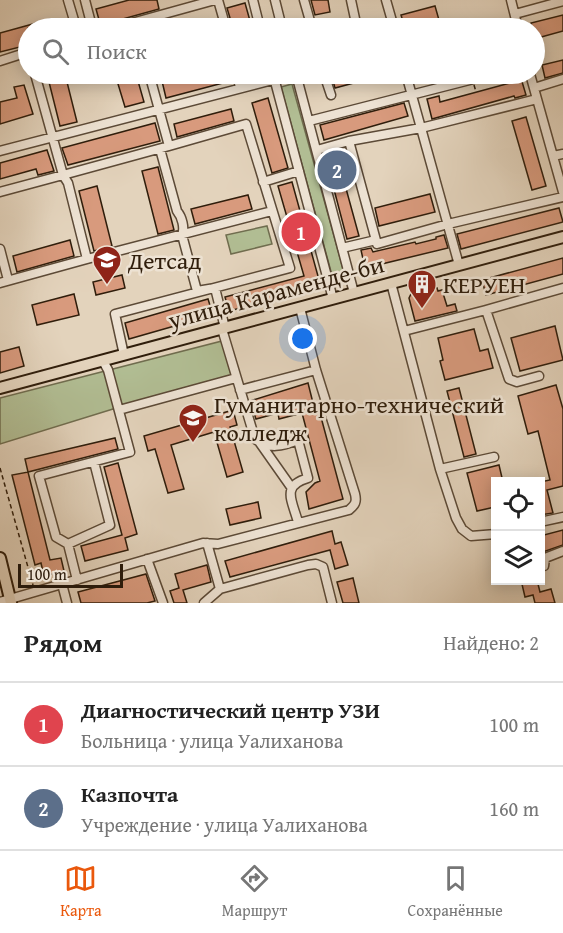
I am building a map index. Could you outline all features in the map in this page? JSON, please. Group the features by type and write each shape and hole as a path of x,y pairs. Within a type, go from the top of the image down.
{"main road":[{"name":"улица Караменде-би","path":"0,388 563,237"},
{"path":"0,558 7,601"}],"street":[{"path":"68,0 73,18"},
{"path":"85,0 91,18"},
{"path":"156,18 217,0 223,18"},
{"path":"253,0 258,18"},
{"path":"275,0 280,18"},
{"path":"304,0 309,18"},
{"path":"351,0 355,18"},
{"path":"386,0 391,18"},
{"path":"511,0 516,18"},
{"path":"515,14 563,1"},
{"path":"0,61 18,55"},
{"path":"534,88 563,79"},
{"path":"38,84 63,175 68,183 87,259"},
{"path":"149,84 159,109 164,148 177,211 184,231 182,235 197,291 215,288"},
{"path":"239,84 240,88"},
{"path":"0,151 251,84"},
{"path":"275,84 333,299"},
{"path":"299,84 354,293"},
{"path":"327,84 331,95"},
{"path":"409,84 459,265"},
{"path":"309,121 452,84"},
{"path":"349,141 377,244 563,194 533,84"},
{"path":"317,150 349,141 421,128 537,99"},
{"path":"0,192 246,124 290,268 115,314 124,355"},
{"path":"553,156 563,154"},
{"path":"263,182 299,171"},
{"path":"0,249 4,282 273,211"},
{"path":"342,248 376,240"},
{"path":"391,283 440,469 456,518 462,529 471,536 491,534"},
{"path":"215,288 223,328 251,432 291,487"},
{"path":"404,331 563,288"},
{"path":"7,601 147,559 207,543 218,544 350,510 354,506 356,500 316,370 300,308"},
{"path":"486,310 509,379 518,382 539,376"},
{"path":"77,580 68,544 56,537 39,476 130,452 108,370 103,361"},
{"path":"240,390 316,370"},
{"path":"119,410 236,378"},
{"path":"260,443 270,447 283,446 298,440 308,478 296,482 291,487 290,493 298,522"},
{"path":"440,469 494,457"},
{"path":"68,544 110,525 94,462"},
{"path":"545,521 563,517"},
{"path":"207,543 220,589"},
{"path":"545,558 563,551"},
{"path":"147,559 162,603"},
{"path":"204,603 220,589 308,564 323,567 332,603"},
{"path":"62,584 67,603"}],"path":[{"path":"0,468 35,592"}],"green space":[{"path":"292,84 345,276 333,279 281,87"},
{"path":"267,226 272,244 231,254 226,235"},
{"path":"222,341 232,378 113,409 0,444 0,398"}],"building":[{"path":"129,0 157,0 159,9 126,18 98,18 96,9"},
{"path":"311,0 328,0 330,12 315,15"},
{"path":"245,3 249,18 230,18 227,8"},
{"path":"435,6 438,18 402,18 401,15"},
{"path":"563,15 563,31 545,36 545,20"},
{"path":"18,28 18,48 0,52 0,33"},
{"path":"563,60 563,73 545,78 545,64"},
{"path":"50,84 68,84 77,122 60,126"},
{"path":"118,84 139,84 144,102 125,107"},
{"path":"163,84 219,84 166,98"},
{"path":"334,84 350,84 335,88"},
{"path":"506,84 523,84 526,95 515,98 514,96 432,119 427,99 439,96 440,102"},
{"path":"24,85 33,114 0,124 0,102 17,98 14,87"},
{"path":"268,98 288,168 272,173 252,103"},
{"path":"404,103 408,116 324,140 320,125"},
{"path":"231,109 234,121 177,137 174,124"},
{"path":"526,117 546,186 532,190 512,121"},
{"path":"155,123 160,141 68,165 62,148"},
{"path":"47,150 54,171 38,175 36,169 0,179 0,163"},
{"path":"336,152 359,236 347,239 325,155"},
{"path":"158,167 174,230 158,234 142,171"},
{"path":"292,182 321,287 229,311 225,297 304,276 278,186"},
{"path":"97,186 112,246 94,251 79,191"},
{"path":"430,194 435,212 379,226 375,208"},
{"path":"248,195 252,209 195,224 191,209"},
{"path":"559,208 563,222 461,249 457,234"},
{"path":"444,235 448,248 365,268 361,250 371,248 373,252 415,242 416,244"},
{"path":"70,240 74,256 17,272 13,256"},
{"path":"563,258 563,274 486,295 482,280"},
{"path":"122,275 125,288 96,295 93,282"},
{"name":"КЕРУЕН","path":"437,288 438,291 442,290 447,306 455,304 457,311 415,321 409,298 411,294"},
{"path":"74,294 79,315 37,325 32,305"},
{"path":"208,299 213,315 129,339 125,323"},
{"path":"555,326 563,360 520,371 511,338"},
{"path":"474,329 480,351 488,349 493,368 445,380 440,361 443,360 438,338"},
{"path":"19,347 24,366 0,373 0,352"},
{"path":"308,383 314,407 318,406 343,499 309,509 306,492 320,481 302,413 279,419 278,413 256,419 250,401"},
{"path":"556,385 563,409 563,486 547,490 553,513 545,514 545,481 550,480 538,431 528,434 518,396"},
{"path":"459,388 476,454 464,457 447,391"},
{"path":"233,410 237,425 230,427 243,472 227,477 214,432 171,445 184,489 168,493 155,449 148,451 144,436"},
{"path":"115,438 118,449 28,472 25,459"},
{"path":"118,463 137,534 125,538 128,550 85,561 81,546 122,535 104,467"},
{"path":"499,465 502,477 491,477 491,508 477,511 467,473"},
{"path":"28,472 50,560 61,558 64,571 44,576 41,563 35,565 12,475"},
{"path":"258,502 261,518 230,525 226,509"},
{"path":"563,530 563,545 545,551 545,535"},
{"path":"332,531 335,544 341,542 348,565 335,569 330,550 230,577 225,561"},
{"path":"207,565 211,582 183,590 187,603 174,603 170,591 179,588 175,574"},
{"path":"146,574 155,601 81,603 78,592"},
{"path":"353,578 359,603 343,603 337,582"},
{"path":"522,585 538,585 540,592 551,589 555,603 535,603 533,595 525,597"}],"place":[{"name":"Казпочта","path":"337,170"},
{"name":"Диагностический центр УЗИ","path":"301,232"},
{"name":"Детсад","path":"107,286"},
{"name":"КЕРУЕН","path":"422,310"},
{"name":"Гуманитарно-технический колледж","path":"193,444"}]}
